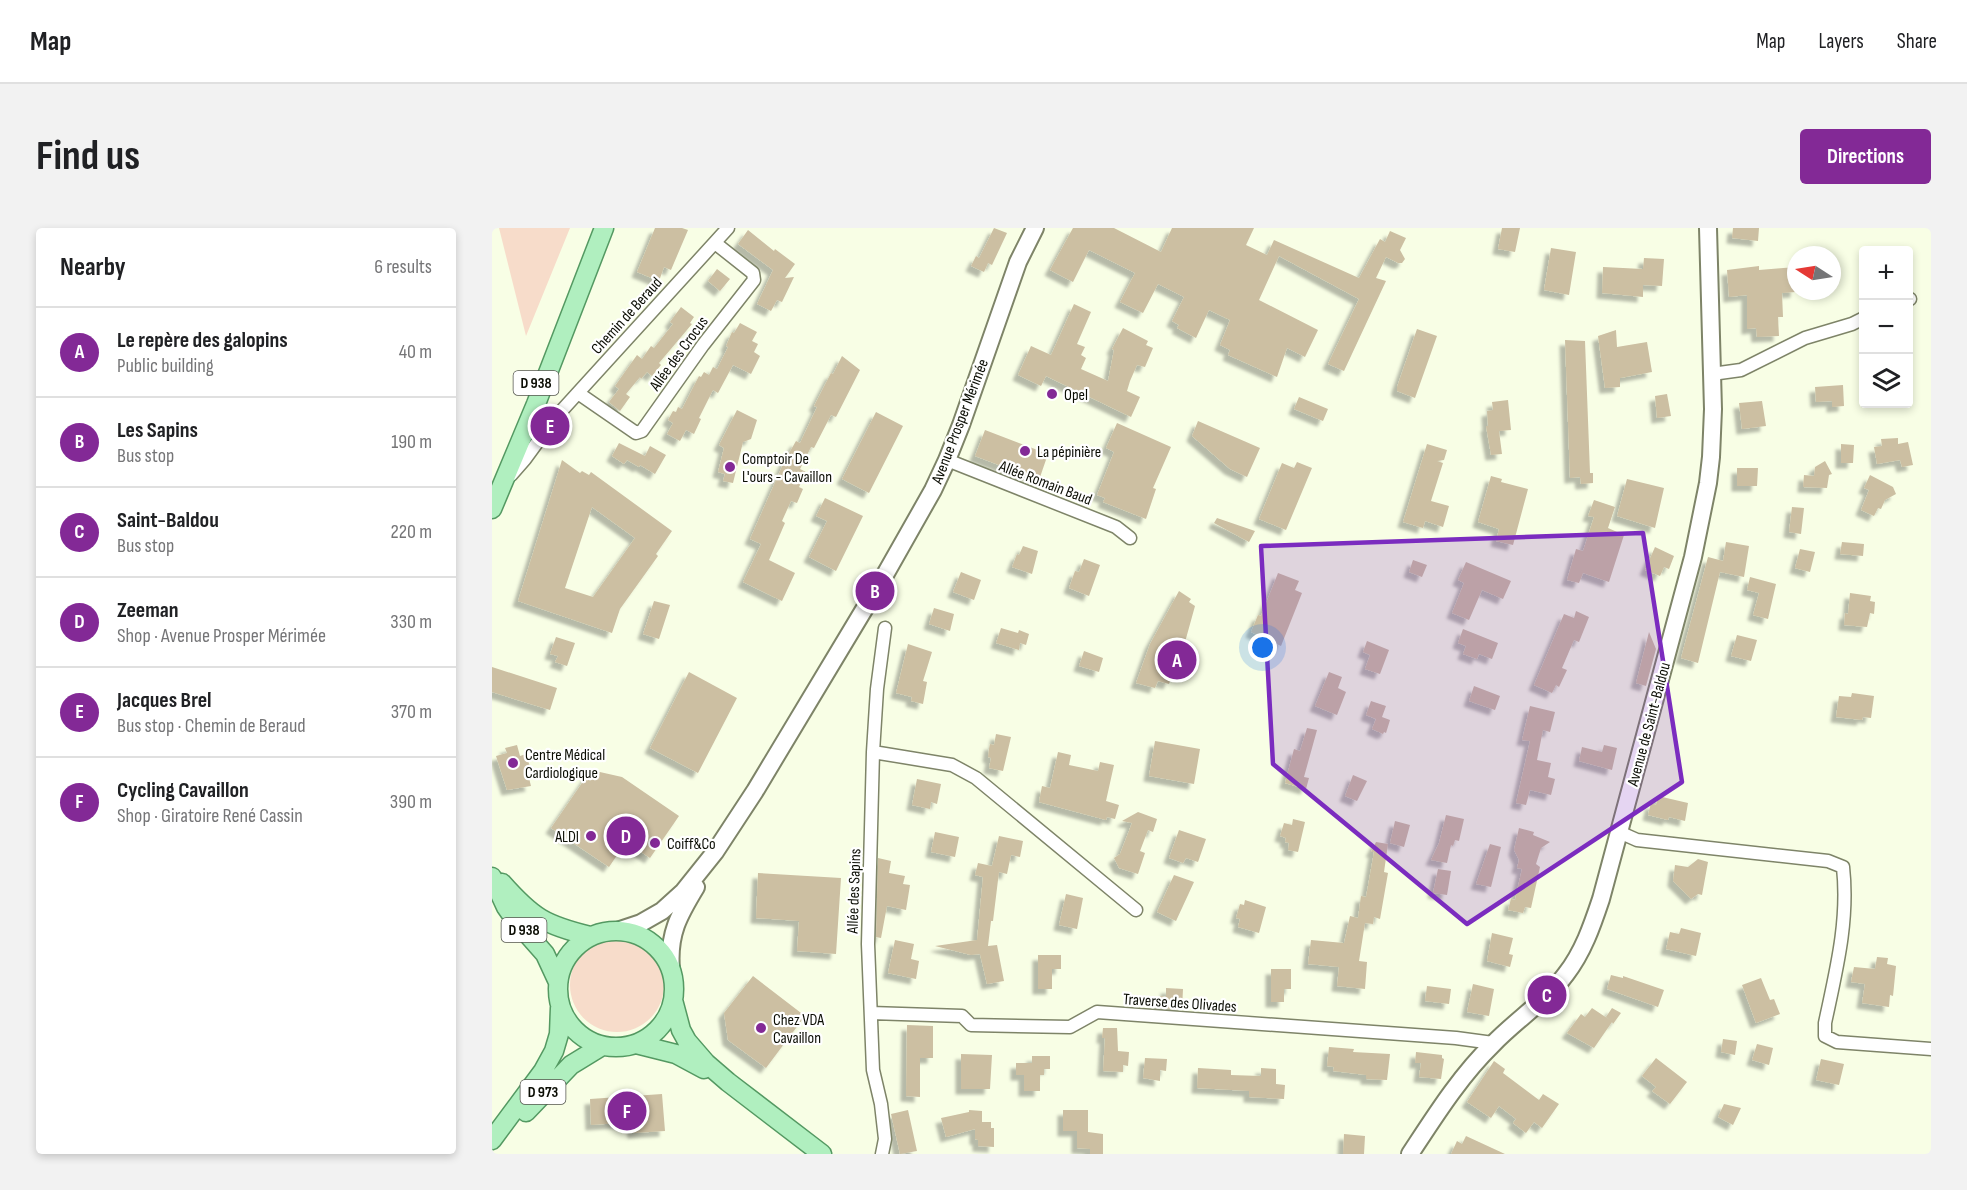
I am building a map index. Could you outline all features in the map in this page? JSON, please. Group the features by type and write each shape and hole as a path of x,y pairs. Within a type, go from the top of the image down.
{"main road":[{"name":"D 938","path":"492,509 497,485 546,357 604,228"},
{"name":"D 938","path":"497,485 536,404 582,280"},
{"name":"D 938","path":"492,875 535,917 563,930 590,936"},
{"name":"D 938","path":"492,875 506,907 545,954 558,982"},
{"name":"D 938","path":"603,1046 581,1036 565,1018 560,1006 558,982 560,970 572,950 590,936 600,932 620,930"},
{"path":"620,930 631,932 651,942 666,958 675,989 670,1011 656,1031 636,1044"},
{"path":"673,1000 681,1030 687,1041 706,1063 822,1154"},
{"name":"D 973","path":"492,1140 555,1051 559,1034 560,1006"},
{"path":"603,1046 636,1044 676,1054 728,1082"},
{"name":"D 973","path":"492,1148 556,1078 571,1065 603,1046"}],"street":[{"name":"Chemin de Beraud","path":"497,485 525,459 550,426 625,339 728,228"},
{"name":"Avenue Prosper Mérimée","path":"671,969 669,951 677,921 716,852 886,573 933,490 964,417 1014,272 1035,228"},
{"name":"Avenue de Saint-Baldou","path":"1410,1154 1455,1088 1493,1043 1548,995 1566,975 1588,938 1619,832 1700,528 1711,457 1712,374 1708,228"},
{"name":"Allée des Crocus","path":"579,393 636,433 642,431 703,345 754,280 753,273 715,243"},
{"path":"1712,374 1741,370 1805,338 1859,320"},
{"path":"536,404 540,419 550,426"},
{"name":"Allée Romain Baud","path":"947,460 1116,527 1130,538"},
{"name":"Allée des Sapins","path":"882,1154 885,1139 873,1070 868,944 873,752 877,689 885,628"},
{"path":"873,752 952,765 976,777 1136,910"},
{"path":"1619,832 1637,840 1828,861 1843,867 1845,913 1842,942 1825,1023 1825,1036 1837,1042 1931,1049"},
{"name":"Avenue Prosper Mérimée","path":"620,930 641,923 662,911 683,892 716,852"},
{"name":"Traverse des Olivades","path":"871,1013 962,1016 971,1025 1070,1027 1097,1012 1493,1043"}],"highlighted area":[{"path":"1643,533 1682,782 1467,924 1273,764 1261,546"}],"shaded area":[{"path":"499,228 570,228 526,336"},
{"path":"617,938 635,941 650,952 661,967 664,985 661,1003 650,1018 635,1029 617,1032 599,1029 584,1018 573,1003 570,985 573,967 584,952 599,941"}],"building":[{"path":"655,228 688,230 671,270 664,267 659,281 637,272"},
{"path":"994,228 1007,233 992,265 988,263 984,272 971,266 976,256 979,258"},
{"path":"1073,228 1114,228 1161,252 1172,228 1254,228 1246,245 1267,255 1274,240 1359,278 1380,239 1385,242 1390,231 1406,238 1400,250 1405,259 1402,263 1398,263 1386,257 1376,278 1386,281 1344,371 1328,364 1359,299 1279,256 1259,300 1318,330 1305,357 1287,348 1277,377 1228,355 1230,350 1220,345 1230,320 1209,310 1196,338 1177,328 1179,325 1172,321 1184,297 1158,284 1143,313 1120,302 1135,273 1089,250 1073,282 1050,270"},
{"path":"1502,228 1520,228 1515,252 1498,249"},
{"path":"1733,228 1759,228 1758,241 1732,238"},
{"path":"748,230 795,264 785,278 794,277 782,302 777,300 771,311 757,304 773,270 738,244"},
{"path":"1551,248 1576,252 1569,295 1544,290"},
{"path":"1644,258 1664,259 1662,286 1643,285 1643,297 1602,293 1603,267 1643,269"},
{"path":"1759,266 1759,270 1787,268 1787,293 1782,293 1783,317 1778,317 1779,336 1757,337 1756,328 1747,329 1747,295 1729,297 1727,270"},
{"path":"717,269 730,279 720,291 708,281"},
{"path":"1074,304 1091,312 1077,344 1085,347 1081,355 1086,358 1081,369 1108,381 1114,350 1112,349 1123,328 1148,341 1146,345 1153,348 1145,367 1137,365 1130,381 1127,391 1140,397 1131,417 1046,376 1041,386 1018,375 1031,346 1051,355"},
{"path":"681,307 694,317 690,323 692,324 659,363 661,365 652,376 647,372 641,379 640,377 626,394 630,397 620,411 609,402 619,389 615,386 637,355 642,359 651,346 654,348 673,324 670,322"},
{"path":"740,323 757,332 752,341 758,344 754,352 760,356 751,374 733,365 718,393 713,390 694,434 686,430 680,441 667,434 673,423 668,420 673,411 676,412 678,407 682,409 699,376 701,377 704,372 709,375 713,367 717,369 728,347 726,346 732,332 734,333"},
{"path":"1417,329 1437,336 1415,398 1397,391 1397,387"},
{"path":"1616,330 1617,347 1647,342 1652,372 1620,378 1620,387 1605,388 1598,336"},
{"path":"1565,340 1585,341 1590,473 1593,473 1593,483 1581,484 1580,477 1570,478"},
{"path":"842,356 860,370 836,417 831,415 800,469 806,472 799,487 803,489 797,503 791,501 782,521 785,523 769,560 795,573 782,601 743,582 761,544 750,539 784,462 796,441 800,443 817,407 814,406"},
{"path":"1843,385 1844,406 1832,407 1832,401 1816,402 1815,387"},
{"path":"1667,394 1671,416 1657,418 1655,396"},
{"path":"1299,397 1328,409 1323,421 1294,409"},
{"path":"1508,400 1511,430 1499,431 1502,454 1491,455 1486,426 1488,426 1487,411 1493,410 1492,402"},
{"path":"1762,401 1766,426 1742,429 1739,403"},
{"path":"737,410 757,420 751,439 743,442 733,483 723,481 725,474 718,472 724,448 719,445"},
{"path":"876,412 903,426 869,493 842,479"},
{"path":"1198,421 1260,448 1247,477 1230,469 1192,436"},
{"path":"1117,423 1171,447 1153,488 1156,489 1146,519 1103,502 1105,498 1097,495 1114,452 1106,448"},
{"path":"985,430 1048,454 1039,480 975,456"},
{"path":"1898,438 1898,444 1908,442 1913,465 1902,467 1900,460 1877,464 1874,447 1882,446 1881,439"},
{"path":"619,443 645,456 650,446 666,455 655,474 627,460 624,464 612,456"},
{"path":"1427,444 1447,450 1444,460 1437,461 1443,463 1431,501 1449,506 1443,527 1425,521 1423,528 1403,522"},
{"path":"1841,444 1854,445 1853,463 1841,463"},
{"path":"562,460 580,473 582,471 589,475 591,472 672,531 656,554 658,556 620,609 612,633 518,601","holes":["592,507 635,538 593,597 565,588"]},
{"path":"1825,461 1832,474 1829,475 1827,488 1803,487 1804,475 1814,476 1815,467"},
{"path":"1297,462 1312,468 1286,530 1259,519 1282,463 1294,468"},
{"path":"1737,468 1758,468 1757,486 1737,486"},
{"path":"1870,475 1893,487 1896,494 1885,500 1881,509 1878,508 1874,516 1861,510 1869,490 1864,488"},
{"path":"1491,476 1502,479 1501,482 1528,489 1513,545 1496,541 1499,529 1478,522"},
{"path":"1627,479 1664,488 1655,528 1617,516"},
{"path":"825,498 863,516 836,571 809,557 827,521 816,516"},
{"path":"1594,500 1615,507 1608,528 1624,535 1609,582 1583,573 1579,583 1567,580 1576,549 1583,551 1594,517 1588,516"},
{"path":"1792,507 1804,508 1801,534 1789,532"},
{"path":"1217,518 1255,531 1249,542 1214,523"},
{"path":"1726,542 1749,546 1744,577 1720,572 1698,663 1681,658 1708,557 1723,561"},
{"path":"1842,542 1864,544 1863,556 1840,554"},
{"path":"1023,546 1038,551 1032,574 1012,567"},
{"path":"1655,547 1674,556 1669,569 1664,567 1660,576 1645,570"},
{"path":"1800,549 1815,552 1810,572 1795,568"},
{"path":"1084,559 1100,565 1089,596 1069,588 1075,571 1079,572"},
{"path":"1413,560 1427,565 1422,577 1409,572"},
{"path":"1466,562 1511,581 1503,599 1482,590 1469,620 1452,613 1464,583 1458,580"},
{"path":"961,572 981,580 974,600 953,592"},
{"path":"1278,573 1299,581 1295,590 1302,593 1281,646 1251,632 1258,615 1261,616"},
{"path":"1750,577 1776,584 1768,619 1753,615 1759,593 1747,590"},
{"path":"1179,591 1191,599 1189,602 1195,606 1177,671 1174,670 1169,684 1158,681 1155,688 1136,683 1150,644"},
{"path":"1850,593 1871,596 1870,601 1875,602 1874,614 1870,613 1867,627 1844,625 1845,613 1848,614"},
{"path":"654,601 670,605 659,639 643,634"},
{"path":"934,608 954,614 950,631 929,624"},
{"path":"1576,611 1589,617 1579,642 1574,640 1562,668 1567,670 1559,687 1556,685 1552,693 1534,685 1564,614 1574,618"},
{"path":"1001,628 1018,633 1019,630 1029,634 1026,645 1020,643 1019,650 996,643"},
{"path":"1463,629 1498,643 1492,659 1479,654 1477,659 1463,654 1466,646 1458,643"},
{"path":"1649,632 1656,649 1646,686 1636,683"},
{"path":"1737,635 1757,640 1751,661 1731,656"},
{"path":"556,637 575,643 567,666 555,662 558,656 550,654"},
{"path":"1367,641 1389,650 1380,674 1365,669 1370,655 1363,652"},
{"path":"908,644 932,652 923,681 927,682 923,704 911,701 912,697 896,693"},
{"path":"1084,651 1103,658 1099,672 1079,666"},
{"path":"492,667 557,688 550,710 492,692"},
{"path":"689,672 737,698 698,773 650,748"},
{"path":"1329,672 1342,677 1338,688 1346,692 1337,715 1315,706"},
{"path":"1474,686 1500,696 1495,710 1469,701"},
{"path":"1852,693 1874,696 1871,718 1863,717 1862,720 1836,717 1839,696 1851,697"},
{"path":"1371,701 1386,706 1382,717 1390,720 1386,733 1372,729 1376,719 1366,715"},
{"path":"1530,706 1555,712 1550,732 1543,730 1537,760 1551,763 1548,777 1555,779 1551,795 1530,790 1526,805 1516,803 1530,741 1522,740"},
{"path":"1307,728 1317,730 1304,777 1309,778 1306,789 1285,783 1294,749 1300,751"},
{"path":"996,734 1011,737 1003,771 989,768 990,744 994,745"},
{"path":"1155,741 1200,749 1194,784 1149,776"},
{"name":"Centre Médical Cardiologique","path":"517,745 520,756 526,754 532,773 528,774 531,786 507,790 496,756 507,753 505,748"},
{"path":"1604,745 1617,748 1612,770 1579,761 1582,747 1602,752"},
{"path":"1058,752 1071,755 1069,765 1098,771 1100,762 1114,765 1106,801 1119,805 1115,819 1107,817 1106,820 1039,802 1042,786 1050,788"},
{"path":"591,770 622,777 679,816 650,858 626,842 609,867 551,828"},
{"path":"1353,775 1367,781 1357,801 1345,796"},
{"path":"917,779 941,784 937,804 931,802 930,809 912,805"},
{"path":"1658,796 1688,803 1685,821 1648,815 1651,803 1656,805"},
{"path":"1138,812 1157,819 1153,832 1148,830 1140,851 1145,853 1138,874 1119,868 1114,858 1120,854 1132,823 1122,821"},
{"path":"1446,815 1464,819 1459,841 1455,840 1453,846 1451,845 1447,863 1431,860 1439,843"},
{"path":"1293,819 1305,822 1298,852 1288,850 1289,843 1285,842 1286,838 1280,836 1284,823 1292,825"},
{"path":"1395,821 1410,825 1404,847 1390,843"},
{"path":"1519,828 1534,832 1533,835 1550,842 1541,848 1536,864 1540,867 1531,908 1525,907 1523,913 1508,910 1511,899 1515,900 1522,869 1517,868 1519,860 1514,850"},
{"path":"1179,830 1206,839 1198,862 1186,858 1183,863 1169,858"},
{"path":"935,832 959,837 955,857 931,852"},
{"path":"999,836 1023,841 1020,857 1011,855 1007,874 999,872 993,921 991,921 988,946 997,945 1004,981 987,984 980,954 971,955 935,946 977,940 983,877 975,875 978,863 992,866"},
{"path":"1376,842 1388,844 1384,872 1388,873 1380,919 1374,917 1373,924 1365,923 1359,961 1367,962 1365,989 1337,986 1339,967 1308,964 1311,940 1344,943 1350,916 1358,918 1361,896 1366,897 1374,852 1371,852"},
{"path":"1490,844 1501,847 1491,887 1476,884"},
{"path":"878,858 891,861 889,873 905,876 903,884 910,885 906,910 887,906 881,938 876,937"},
{"path":"1698,859 1708,862 1702,895 1698,894 1691,899 1673,881 1675,865 1688,867"},
{"path":"1438,869 1451,871 1447,895 1433,893"},
{"path":"758,873 841,878 836,954 797,951 799,921 756,918"},
{"path":"1174,875 1194,882 1176,921 1157,912"},
{"path":"1066,894 1083,898 1077,929 1059,925"},
{"path":"1245,900 1266,907 1259,933 1238,927 1240,919 1236,918 1240,904 1244,905"},
{"path":"1681,928 1701,933 1696,956 1666,949 1670,932 1679,934"},
{"path":"1492,933 1513,938 1509,954 1513,955 1510,967 1487,961"},
{"path":"895,940 914,944 911,959 919,961 916,979 888,973"},
{"path":"1038,955 1061,955 1061,969 1052,969 1052,989 1038,989"},
{"path":"1877,957 1888,958 1887,964 1896,966 1893,996 1890,995 1889,1007 1862,1003 1865,984 1851,982 1854,967 1875,969"},
{"path":"1271,969 1291,969 1291,989 1284,989 1284,1002 1271,1002"},
{"path":"1611,975 1623,978 1623,976 1664,990 1658,1007 1607,989"},
{"name":"Chez VDA Cavaillon","path":"753,976 805,1016 766,1068 728,1040 724,1013"},
{"path":"1761,978 1770,1000 1774,999 1780,1014 1756,1023 1742,985"},
{"path":"1473,984 1494,989 1489,1016 1467,1012"},
{"path":"1427,986 1451,989 1449,1004 1425,1001"},
{"path":"1166,988 1183,989 1182,1010 1159,1008 1160,996 1166,997"},
{"path":"1592,1008 1610,1020 1606,1017 1612,1008 1621,1013 1594,1048 1567,1033 1581,1014 1585,1017"},
{"path":"907,1025 933,1026 933,1058 920,1058 920,1097 906,1096"},
{"path":"1103,1028 1117,1028 1118,1051 1129,1052 1128,1066 1123,1065 1123,1072 1103,1071 1105,1038 1102,1038"},
{"path":"1723,1039 1737,1041 1735,1055 1721,1052"},
{"path":"1757,1044 1773,1048 1769,1065 1752,1060"},
{"path":"1329,1047 1354,1049 1353,1052 1390,1054 1387,1080 1366,1079 1366,1075 1333,1071 1334,1067 1327,1066"},
{"path":"1416,1052 1442,1055 1444,1059 1441,1079 1419,1077 1421,1063 1415,1063"},
{"path":"961,1054 992,1055 990,1089 961,1089"},
{"path":"1032,1056 1050,1056 1050,1069 1044,1069 1044,1075 1040,1075 1040,1091 1024,1091 1024,1075 1016,1075 1016,1063 1032,1063"},
{"path":"1145,1058 1167,1059 1166,1071 1160,1070 1160,1081 1143,1078"},
{"path":"1656,1058 1687,1082 1670,1104 1652,1091 1656,1087 1642,1076"},
{"path":"1821,1059 1844,1064 1839,1085 1816,1080"},
{"path":"1494,1061 1505,1069 1503,1073 1539,1100 1543,1094 1559,1104 1542,1128 1534,1122 1526,1133 1513,1123 1516,1119 1499,1106 1491,1118 1467,1102"},
{"path":"1198,1068 1231,1070 1231,1075 1261,1076 1261,1068 1276,1069 1276,1084 1285,1085 1284,1099 1249,1097 1249,1091 1197,1088"},
{"path":"662,1094 665,1131 633,1133 632,1122 591,1125 590,1099"},
{"path":"1724,1104 1741,1108 1733,1125 1718,1117"},
{"path":"908,1110 917,1151 900,1154 891,1114"},
{"path":"969,1110 982,1111 982,1122 991,1122 991,1128 994,1128 994,1147 978,1146 975,1129 946,1137 941,1118 969,1112"},
{"path":"1063,1110 1088,1110 1088,1132 1103,1134 1103,1154 1090,1154 1090,1149 1077,1148 1077,1131 1063,1131"},
{"path":"1344,1134 1365,1136 1364,1154 1343,1154"},
{"path":"1466,1136 1505,1154 1451,1154 1457,1141 1462,1144"}],"place":[{"name":"Opel","path":"1052,394"},
{"name":"Jacques Brel","path":"550,426"},
{"name":"La pépinière","path":"1025,451"},
{"name":"Comptoir De L'ours - Cavaillon","path":"730,467"},
{"name":"Les Sapins","path":"875,591"},
{"name":"Le repère des galopins","path":"1177,660"},
{"name":"Centre Médical Cardiologique","path":"513,763"},
{"name":"ALDI","path":"591,836"},
{"name":"Zeeman","path":"626,836"},
{"name":"Coiff&Co","path":"655,843"},
{"name":"Saint-Baldou","path":"1547,995"},
{"name":"Chez VDA Cavaillon","path":"761,1028"},
{"name":"Cycling Cavaillon","path":"627,1111"}]}
